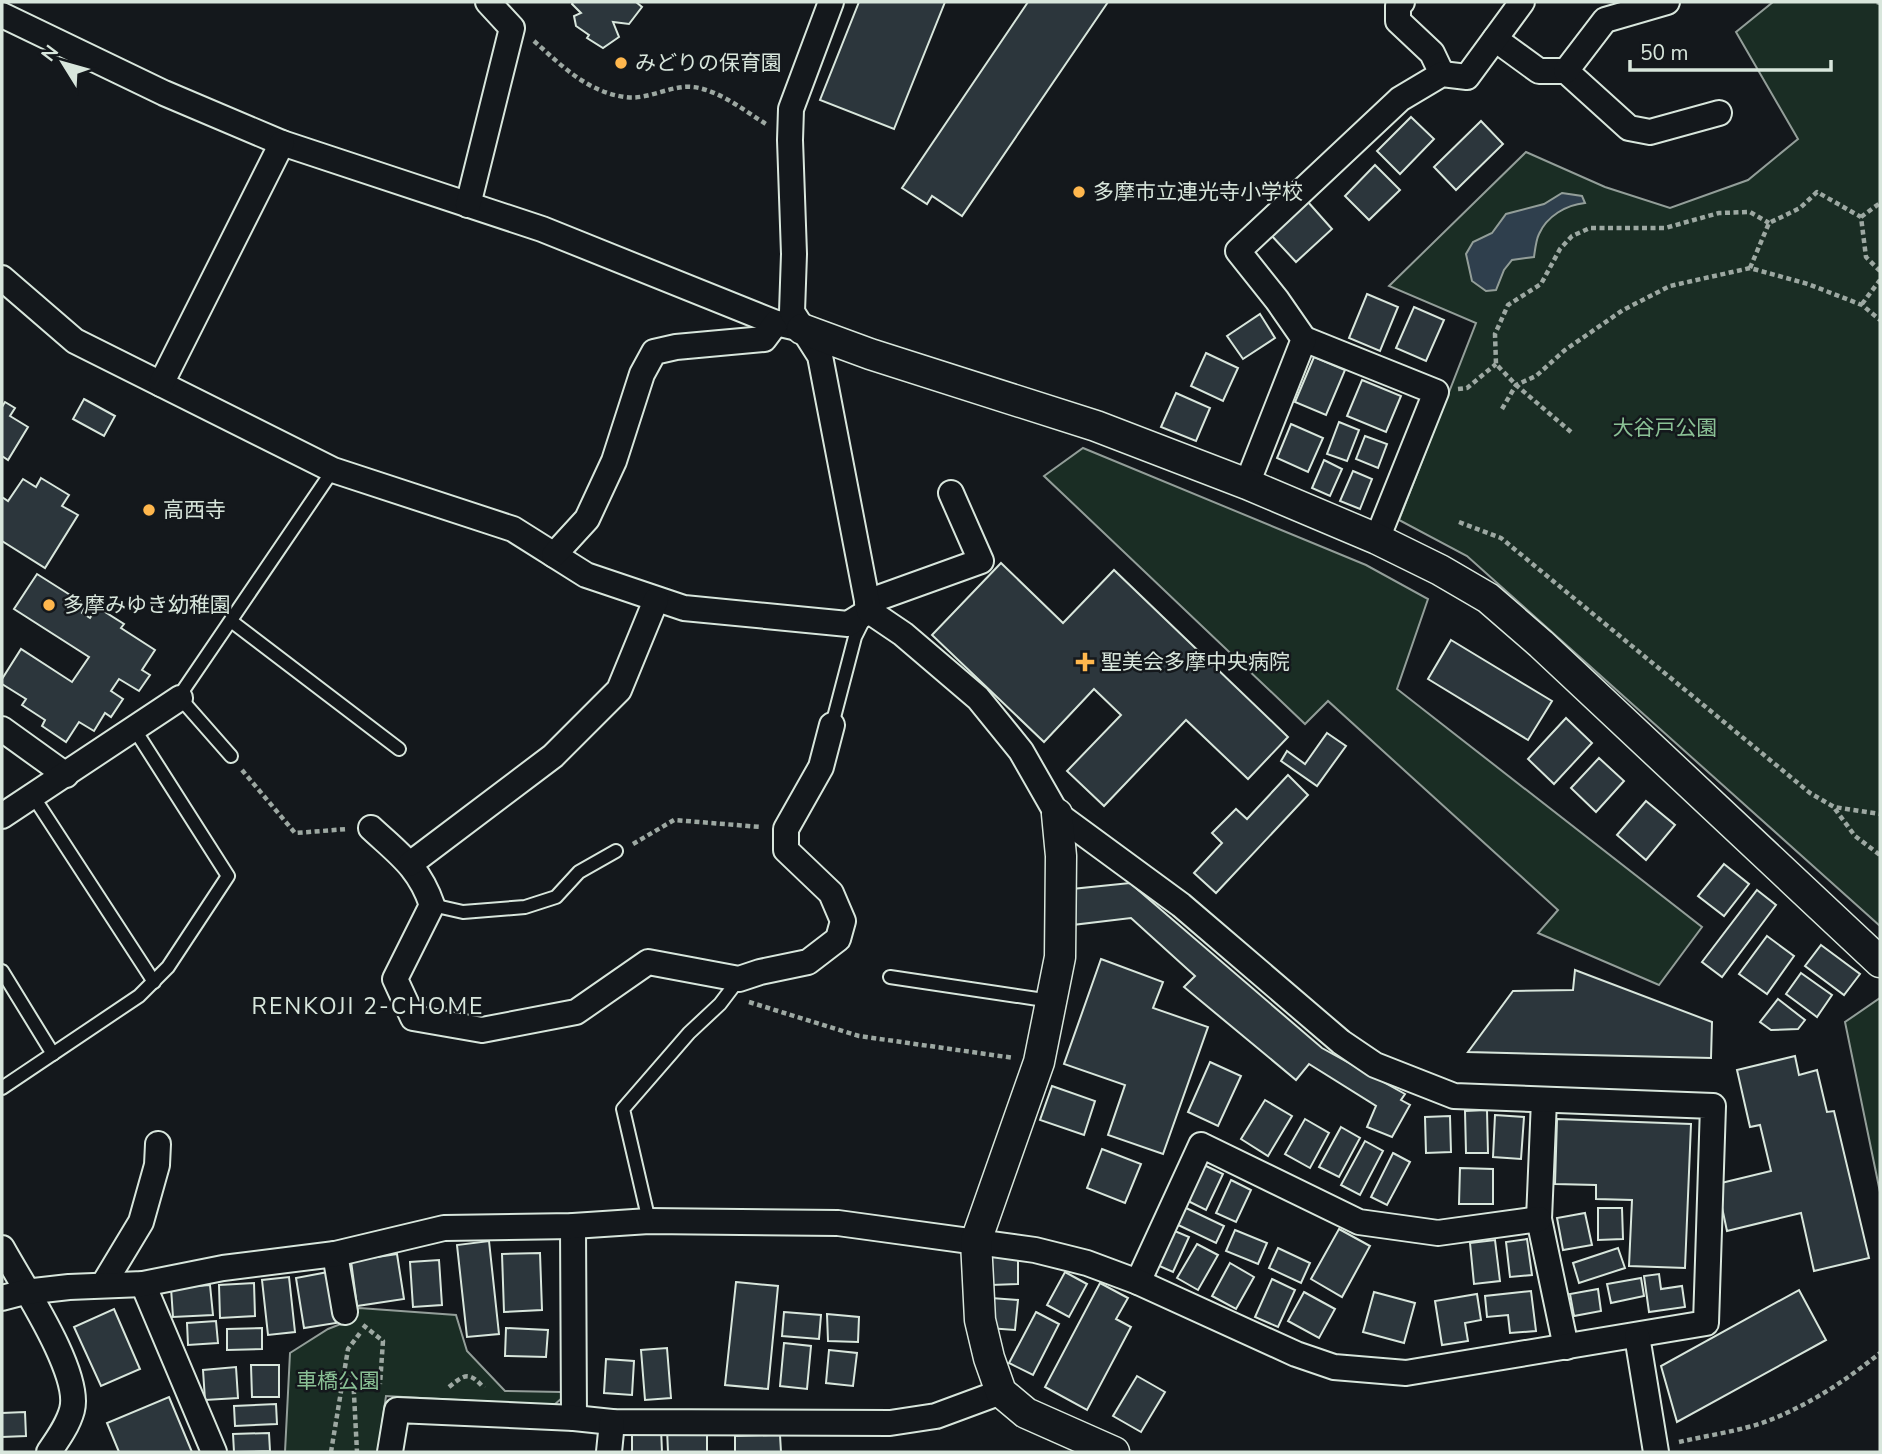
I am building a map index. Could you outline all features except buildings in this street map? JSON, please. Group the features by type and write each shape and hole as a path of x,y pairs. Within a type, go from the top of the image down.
{"street":[{"path":"468,205 512,28 488,2"},
{"path":"789,326 794,254 791,109 831,2"},
{"path":"1402,2 1398,6 1398,21 1432,53 1442,74"},
{"path":"1377,539 1436,392 1304,339 1238,251 1400,99 1442,74 1467,78 1522,2"},
{"path":"1566,71 1605,20 1667,2"},
{"path":"2,15 164,93 282,143 541,229 789,326 1096,426 1247,484 1377,539 1440,570 1488,598 1541,644 1880,962"},
{"path":"1495,39 1539,71 1566,71 1629,128 1650,132 1719,113"},
{"path":"161,384 282,143"},
{"path":"2,278 75,341 333,470 513,528 586,575 684,608 848,624 868,607 981,561 951,493"},
{"path":"554,555 587,519 614,461 642,374 654,352 676,347 764,339 789,326"},
{"path":"14,1295 144,1284 223,1268 335,1254 444,1228 573,1226 649,1221 838,1223 1035,1250 1074,1259 1138,1282 1284,1349 1334,1367 1406,1373 1706,1323 1713,1106 1454,1096 1375,1065 1340,1042 1181,905 1057,814 1021,751 978,698 868,607 820,356 789,326"},
{"path":"1247,484 1304,339"},
{"path":"410,863 554,756 619,690 656,600"},
{"path":"2,816 180,698"},
{"path":"371,828 410,863 424,883 432,905 395,979 413,1018 482,1030 576,1012 648,961 733,987 760,972 808,962 838,939 843,921 831,893 786,850 786,829 821,766 832,726"},
{"path":"2,729 65,775"},
{"path":"1057,814 1061,856 1060,957 1039,1062 976,1241 980,1320 1001,1392 1026,1413 1114,1452"},
{"path":"1544,1100 1539,1219 1566,1347"},
{"path":"103,1286 141,1222 157,1166 158,1144"},
{"path":"1138,1282 1201,1145 1359,1222 1438,1233 1539,1219"},
{"path":"573,1226 574,1418"},
{"path":"2,1248 14,1295 66,1365 73,1388 73,1409 49,1452"},
{"path":"335,1254 355,1319"},
{"path":"144,1284 214,1452"},
{"path":"1637,1336 1655,1450"},
{"path":"390,1452 397,1410 612,1422 890,1423 936,1416 1001,1392"},
{"path":"610,1452 612,1422"}],"lane":[{"path":"230,756 180,695 333,470"},
{"path":"832,726 855,637 868,607"},
{"path":"231,621 399,749"},
{"path":"2,1088 139,996 154,982 168,967 228,876 135,730"},
{"path":"33,796 154,982"},
{"path":"432,905 463,912 525,907 556,897 579,872 616,851"},
{"path":"2,971 53,1054"},
{"path":"890,977 1051,1001"},
{"path":"649,1221 623,1109 733,987"}],"path":[{"path":"512,28 525,33 593,88 634,98 686,86 719,94 790,140"},
{"path":"1751,268 1769,223 1800,208 1817,192 1861,217"},
{"path":"1861,217 1880,203"},
{"path":"1571,432 1496,365 1495,334 1508,305 1541,284 1560,249 1572,236 1590,228 1665,228 1719,213 1751,212 1769,223"},
{"path":"1861,217 1866,257 1880,271"},
{"path":"1502,409 1516,385 1536,376 1565,350 1623,310 1670,286 1751,268 1808,284 1862,304 1880,320"},
{"path":"1862,304 1880,280"},
{"path":"1436,392 1468,388 1496,365"},
{"path":"1459,522 1501,538 1810,793 1834,807 1880,814"},
{"path":"230,756 295,833 371,828"},
{"path":"1834,807 1855,836 1880,855"},
{"path":"616,851 634,844 674,820 786,829"},
{"path":"733,987 859,1036 1039,1062"},
{"path":"331,1452 342,1372 355,1319 383,1342 380,1384"},
{"path":"1655,1450 1758,1424 1797,1408 1857,1372 1880,1353"},
{"path":"342,1372 353,1375 357,1452"}],"green space":[{"name":"大谷戸公園","path":"1773,2 1880,2 1880,926 1467,556 1399,520 1476,323 1389,286 1526,152 1605,187 1670,208 1748,180 1798,139 1736,32"},
{"path":"1083,448 1366,565 1428,599 1397,689 1702,927 1659,985 1538,933 1558,910 1328,701 1305,724 1044,476"},
{"path":"1880,998 1880,1192 1845,1022"},
{"name":"車橋公園","path":"359,1308 456,1315 467,1351 505,1391 561,1392 562,1398 554,1405 386,1396 378,1452 285,1452 290,1353 328,1329 346,1322"}],"water":[{"path":"1562,193 1582,196 1585,203 1564,209 1547,222 1538,236 1534,257 1512,260 1504,270 1496,290 1486,291 1472,281 1466,254 1473,242 1492,233 1506,214 1544,204"}],"place":[{"name":"みどりの保育園","path":"621,63"},
{"name":"多摩市立連光寺小学校","path":"1079,192"},
{"name":"高西寺","path":"149,510"},
{"name":"多摩みゆき幼稚園","path":"49,605"},
{"name":"聖美会多摩中央病院","path":"1085,662"}],"district":[{"name":"RENKOJI 2-CHOME","path":"368,1006"}]}
